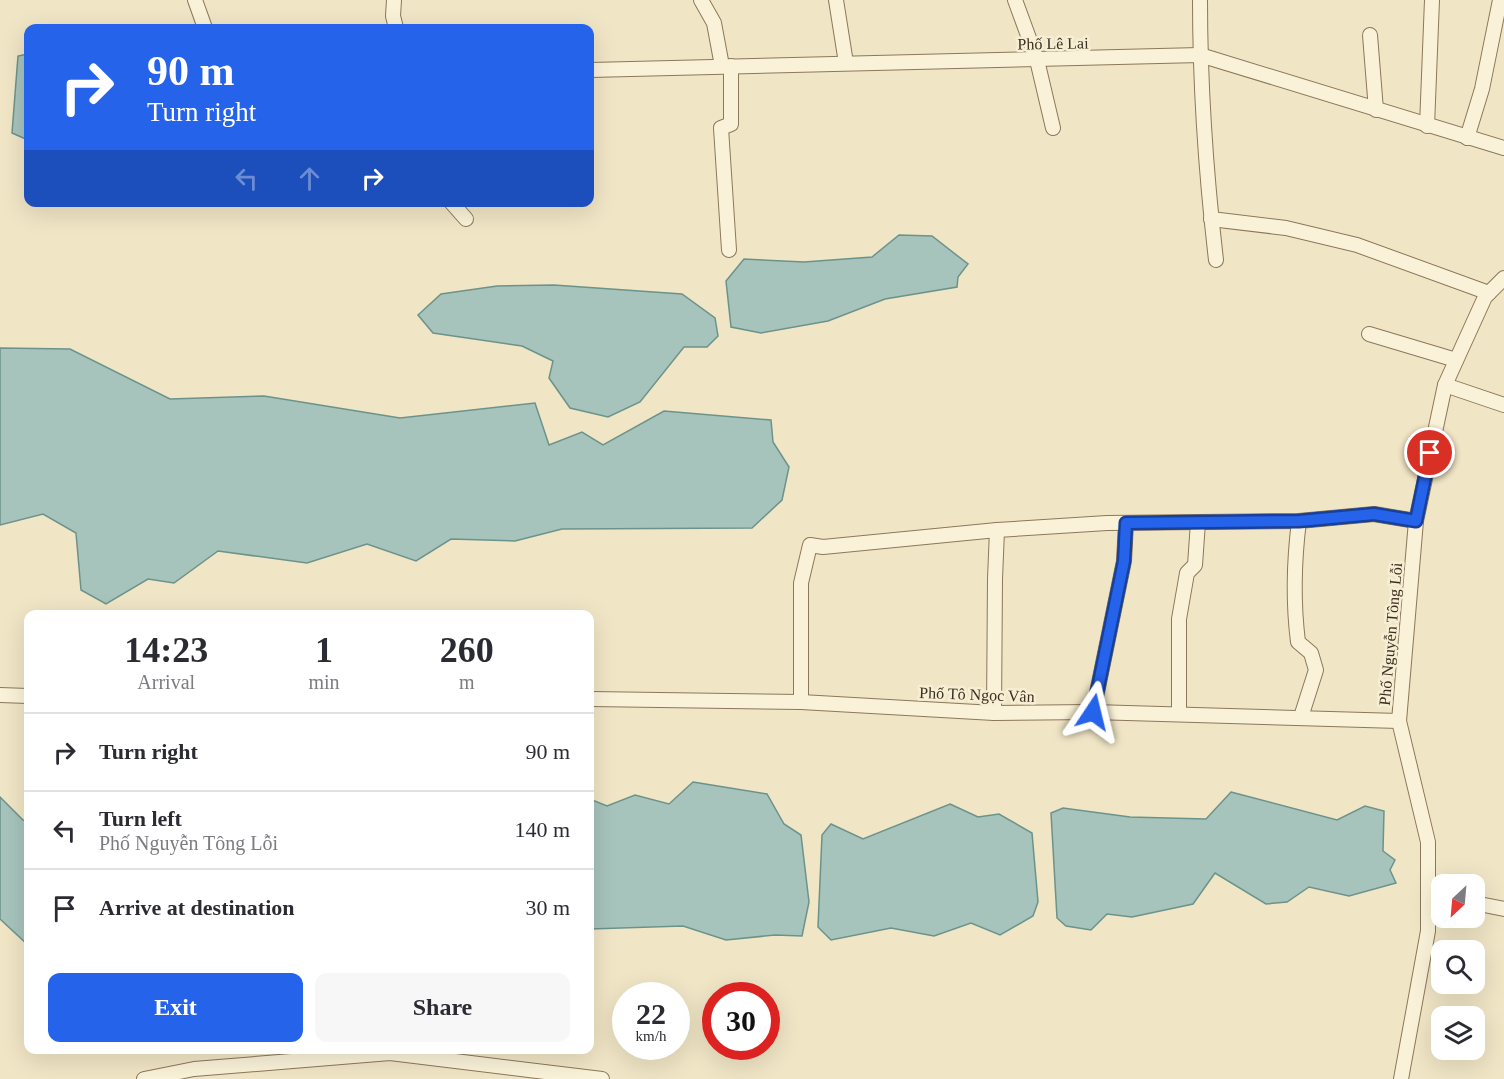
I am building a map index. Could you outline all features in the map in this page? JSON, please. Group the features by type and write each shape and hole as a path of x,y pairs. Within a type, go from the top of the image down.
{"street":[{"path":"195,0 204,24"},
{"path":"394,0 395,24"},
{"path":"701,0 714,23 726,66 731,124 721,128 729,250"},
{"path":"836,0 846,63"},
{"path":"1016,0 1037,60 1053,128"},
{"path":"1200,0 1200,55 1216,260"},
{"path":"1427,126 1432,0"},
{"path":"1467,138 1482,89 1500,0"},
{"path":"1370,35 1376,110"},
{"name":"Phố Lê Lai","path":"594,70 1200,55 1504,148"},
{"path":"455,207 466,219"},
{"path":"1211,219 1286,228 1357,245 1489,293"},
{"name":"Phố Nguyễn Tông Lỗi","path":"1432,874 1428,842 1399,721 1416,521 1445,385 1485,297 1503,280"},
{"path":"1369,334 1456,360"},
{"path":"1445,385 1504,405"},
{"path":"801,702 801,583 810,545 823,548 997,530 1126,523 1299,521 1374,514 1416,521"},
{"path":"1299,521 1294,614 1298,642 1311,653 1316,670 1301,717"},
{"path":"1179,714 1179,619 1187,573 1195,565 1198,522"},
{"path":"1093,712 1124,561 1126,523"},
{"path":"994,713 997,530"},
{"path":"0,695 24,696"},
{"name":"Phố Tô Ngọc Vân","path":"594,699 801,702 994,713 1093,712 1399,721"},
{"path":"1485,905 1504,909"},
{"name":"Phố Nguyễn Tông Lỗi","path":"1401,1079 1431,916"},
{"path":"144,1079 194,1069 378,1054"},
{"path":"398,1054 602,1079"}],"water":[{"path":"24,55 24,138 12,133 18,56"},
{"path":"899,235 932,236 968,264 958,277 957,287 885,299 828,321 761,333 731,327 726,281 744,259 804,262 872,257"},
{"path":"554,285 682,294 715,318 718,336 707,347 684,347 640,402 608,417 570,408 549,378 553,361 522,346 433,333 418,315 441,294 497,286"},
{"path":"0,348 70,349 170,399 264,396 400,418 535,403 549,445 582,432 603,445 664,411 771,420 773,442 789,467 782,500 752,528 562,529 515,541 451,539 416,561 367,544 307,563 218,551 174,583 148,579 106,604 81,590 76,533 43,514 0,525"},
{"path":"693,782 767,794 784,824 801,835 809,902 802,936 775,935 726,940 683,926 594,929 594,801 607,806 635,795 669,804"},
{"path":"1231,792 1337,820 1365,806 1384,811 1383,851 1395,860 1390,870 1396,883 1349,896 1309,887 1287,902 1266,904 1215,873 1193,904 1132,917 1107,914 1091,930 1066,926 1057,918 1051,813 1063,808 1130,817 1206,819"},
{"path":"0,797 24,820 24,941 0,919"},
{"path":"950,804 978,817 999,814 1032,833 1038,902 1033,916 1000,935 971,923 934,936 891,928 831,940 818,927 822,835 831,824 863,839"}],"route":[{"path":"1093,712 1124,561 1126,523 1299,521 1374,514 1416,521 1430,453"}]}
